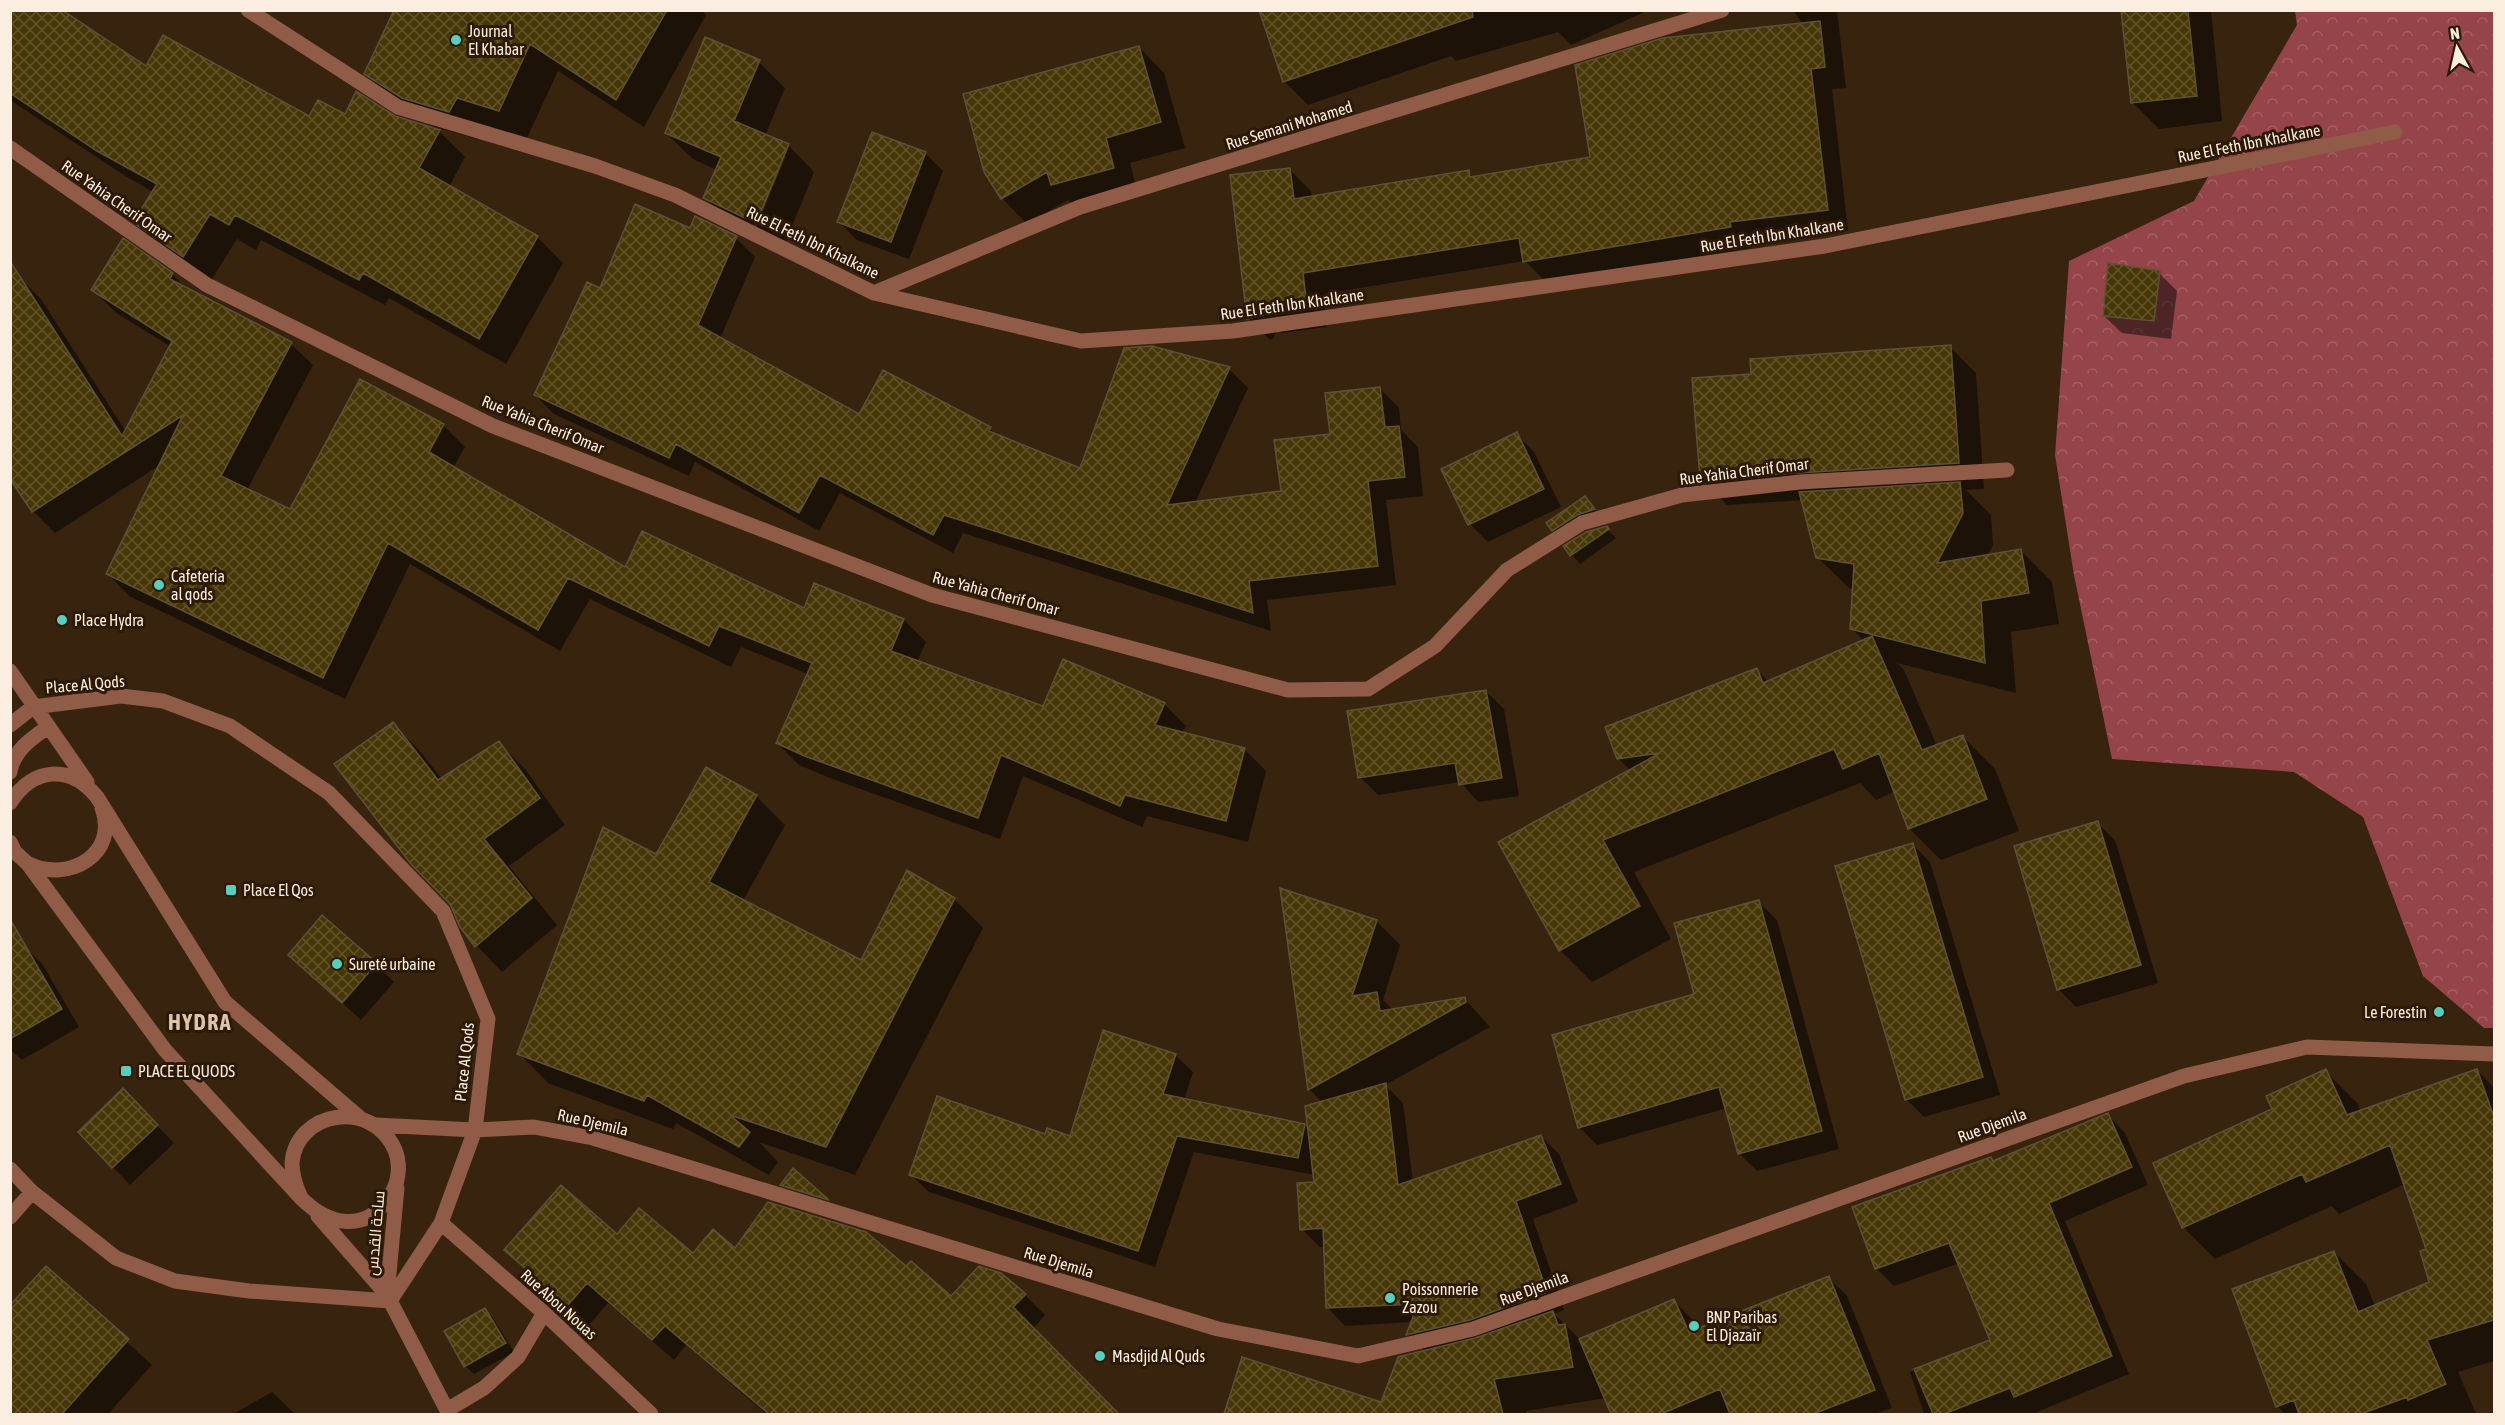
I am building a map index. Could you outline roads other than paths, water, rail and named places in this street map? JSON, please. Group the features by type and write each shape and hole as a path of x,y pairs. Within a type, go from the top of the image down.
{"street":[{"name":"Rue El Feth Ibn Khalkane","path":"248,10 398,107 595,166 675,195 874,293 1081,341 1233,331 1826,246 2395,132"},
{"name":"Rue Semani Mohamed","path":"874,293 1080,207 1722,10"},
{"name":"Rue Yahia Cherif Omar","path":"10,148 207,285 493,426 932,595 1288,690 1368,689 1435,646 1507,570 1582,523 1682,495 1800,482 2007,470"},
{"path":"10,671 96,795 225,1002 360,1118"},
{"name":"Place Al Qods","path":"10,725 33,707 121,696 163,701 230,726 329,793 443,911 488,1019 475,1130 441,1223 388,1298"},
{"path":"10,772 16,755 32,738 48,727"},
{"path":"10,803 19,789 34,778 52,774 69,776 85,783 96,795 104,812 104,828 100,845 90,858 76,868 60,872 43,871 28,864"},
{"path":"10,842 15,852 28,864 165,1050 314,1212 388,1298 448,1412 484,1388 518,1357 544,1313"},
{"name":"Rue Djemila","path":"475,1130 534,1127 593,1138 1218,1329 1358,1356 1473,1329 2184,1076 2307,1047 2494,1054"},
{"path":"301,1198 294,1181 292,1162 299,1144 310,1129 326,1119 345,1116 360,1118 376,1125 475,1130"},
{"path":"314,1212 331,1220 349,1222 368,1218 383,1207 394,1191 399,1174 398,1156 391,1140 376,1125"},
{"path":"10,1169 32,1192 116,1258 175,1281 249,1291 388,1298"},
{"name":"ساحة القدس","path":"388,1298 399,1174"},
{"path":"10,1217 32,1192"},
{"name":"Rue Abou Nouas","path":"441,1223 544,1313 651,1414"}],"place":[{"name":"Journal El Khabar","path":"456,40"},
{"name":"Cafeteria al qods","path":"159,585"},
{"name":"Place Hydra","path":"62,620"},
{"name":"Place El Qos","path":"231,890"},
{"name":"Sureté urbaine","path":"337,964"},
{"name":"Le Forestin","path":"2439,1012"},
{"name":"PLACE EL QUODS","path":"126,1071"},
{"name":"Poissonnerie Zazou","path":"1390,1298"},
{"name":"BNP Paribas El Djazaïr","path":"1694,1326"},
{"name":"Masdjid Al Quds","path":"1100,1356"}],"district":[{"name":"HYDRA","path":"200,1022"}]}
